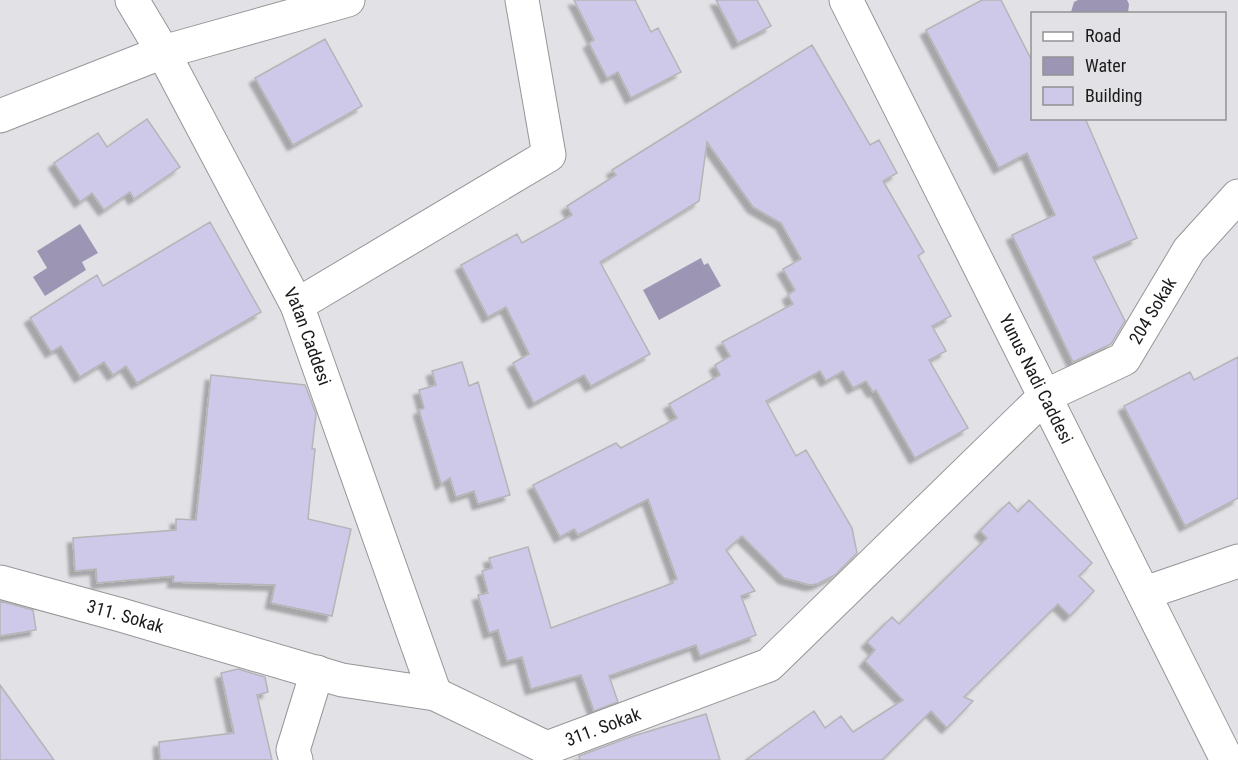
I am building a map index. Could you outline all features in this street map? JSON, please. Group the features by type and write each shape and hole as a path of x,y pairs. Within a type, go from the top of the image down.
{"street":[{"name":"Vatan Caddesi","path":"132,0 163,52 297,305 435,694"},
{"path":"0,116 163,52 348,0"},
{"path":"297,305 549,155 522,0"},
{"name":"Yunus Nadi Caddesi","path":"846,0 1227,760"},
{"name":"204 Sokak","path":"1045,396 1124,359 1190,250 1238,196"},
{"name":"311. Sokak","path":"0,582 342,680 435,694 547,748 768,665 1045,396"},
{"path":"1145,593 1238,561"},
{"path":"296,760 293,750 317,672"}],"water":[{"path":"1078,0 1127,0 1129,4 1128,12 1071,12 1074,2"},
{"path":"80,224 98,253 82,262 86,270 45,296 33,277 47,268 37,251"},
{"path":"701,258 704,265 708,263 721,286 659,320 643,290"}],"building":[{"path":"574,0 635,0 651,32 658,28 681,72 631,98 618,72 607,78 589,43 594,40"},
{"path":"716,0 757,0 771,26 738,43"},
{"path":"982,0 1001,0 1031,59 1031,120 1086,120 1137,238 1093,257 1125,321 1111,344 1073,362 1012,235 1055,215 1027,153 999,168 926,30"},
{"path":"325,39 362,106 293,145 255,78"},
{"path":"812,45 870,145 879,140 897,173 883,181 924,252 918,256 951,316 932,326 946,351 929,360 968,428 915,458 876,390 873,392 866,381 853,388 843,371 826,381 820,371 766,401 796,456 806,450 852,528 857,553 835,575 810,585 784,578 742,536 726,550 755,591 741,596 756,635 700,656 696,645 609,676 618,702 594,711 581,675 531,689 522,657 507,661 498,630 489,633 478,595 488,593 482,571 492,568 489,558 528,547 551,628 673,583 672,581 677,579 648,499 578,535 574,529 560,537 533,485 616,443 621,448 677,418 669,404 720,375 715,365 730,356 722,342 793,304 788,295 795,290 783,269 801,259 781,223 753,207 707,142 699,201 600,262 650,354 591,386 584,375 534,403 513,363 529,354 506,307 488,317 461,265 517,234 522,243 572,215 567,206 616,175 612,170"},
{"path":"147,119 180,167 134,199 130,192 104,210 92,193 80,202 54,163 98,133 107,147"},
{"path":"210,222 261,312 137,383 126,366 113,375 104,362 80,377 61,346 51,352 30,318 97,275 103,286"},
{"path":"1238,357 1238,498 1185,526 1124,406 1190,372 1194,380"},
{"path":"462,362 469,386 478,382 510,495 478,504 474,491 456,497 450,478 441,484 419,410 424,408 419,390 436,385 432,371"},
{"path":"211,375 305,385 316,414 308,519 351,529 332,616 271,603 275,585 173,582 174,576 97,583 96,569 75,571 73,538 176,530 176,519 196,520"},
{"path":"1029,500 1092,563 1079,576 1094,591 1070,616 1058,604 964,697 973,701 947,728 931,711 882,760 746,760 814,711 825,728 841,716 853,732 903,700 865,661 875,650 867,642 892,617 899,624 987,538 980,531 1009,502 1018,512"},
{"path":"0,601 33,610 36,630 0,636"},
{"path":"238,669 265,677 268,692 257,695 272,760 160,760 159,742 234,733 221,673"},
{"path":"0,685 54,760 0,760"},
{"path":"706,714 720,760 580,760 579,756 630,737"}]}
